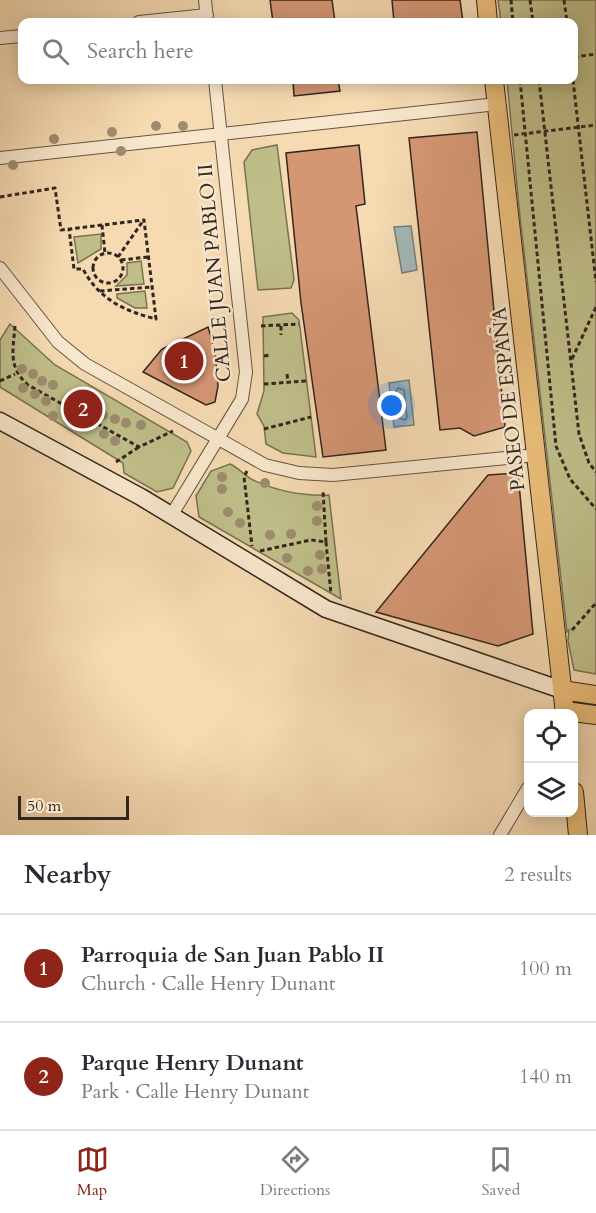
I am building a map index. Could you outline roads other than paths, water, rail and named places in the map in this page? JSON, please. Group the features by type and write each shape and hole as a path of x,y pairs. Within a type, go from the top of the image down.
{"main road":[{"path":"486,0 488,18"},
{"name":"PASEO DE ESPAÑA","path":"494,84 565,709"},
{"path":"562,690 596,695"},
{"path":"578,713 596,715"},
{"path":"576,817 578,835"}],"street":[{"path":"205,0 207,18"},
{"path":"0,38 18,36"},
{"name":"CALLE JUAN PABLO II","path":"171,516 242,399 246,372 215,84"},
{"path":"0,158 497,104"},
{"path":"0,268 58,342 85,364 265,465 299,473 333,474 537,455"},
{"path":"0,422 171,516 326,609 562,690"},
{"path":"500,835 524,795"}],"water":[{"path":"411,226 417,270 402,273 394,227"},
{"path":"409,380 414,425 394,427 389,383"}],"place":[{"name":"Parroquia de San Juan Pablo II","path":"184,361"},
{"name":"Parque Henry Dunant","path":"83,409"}]}
